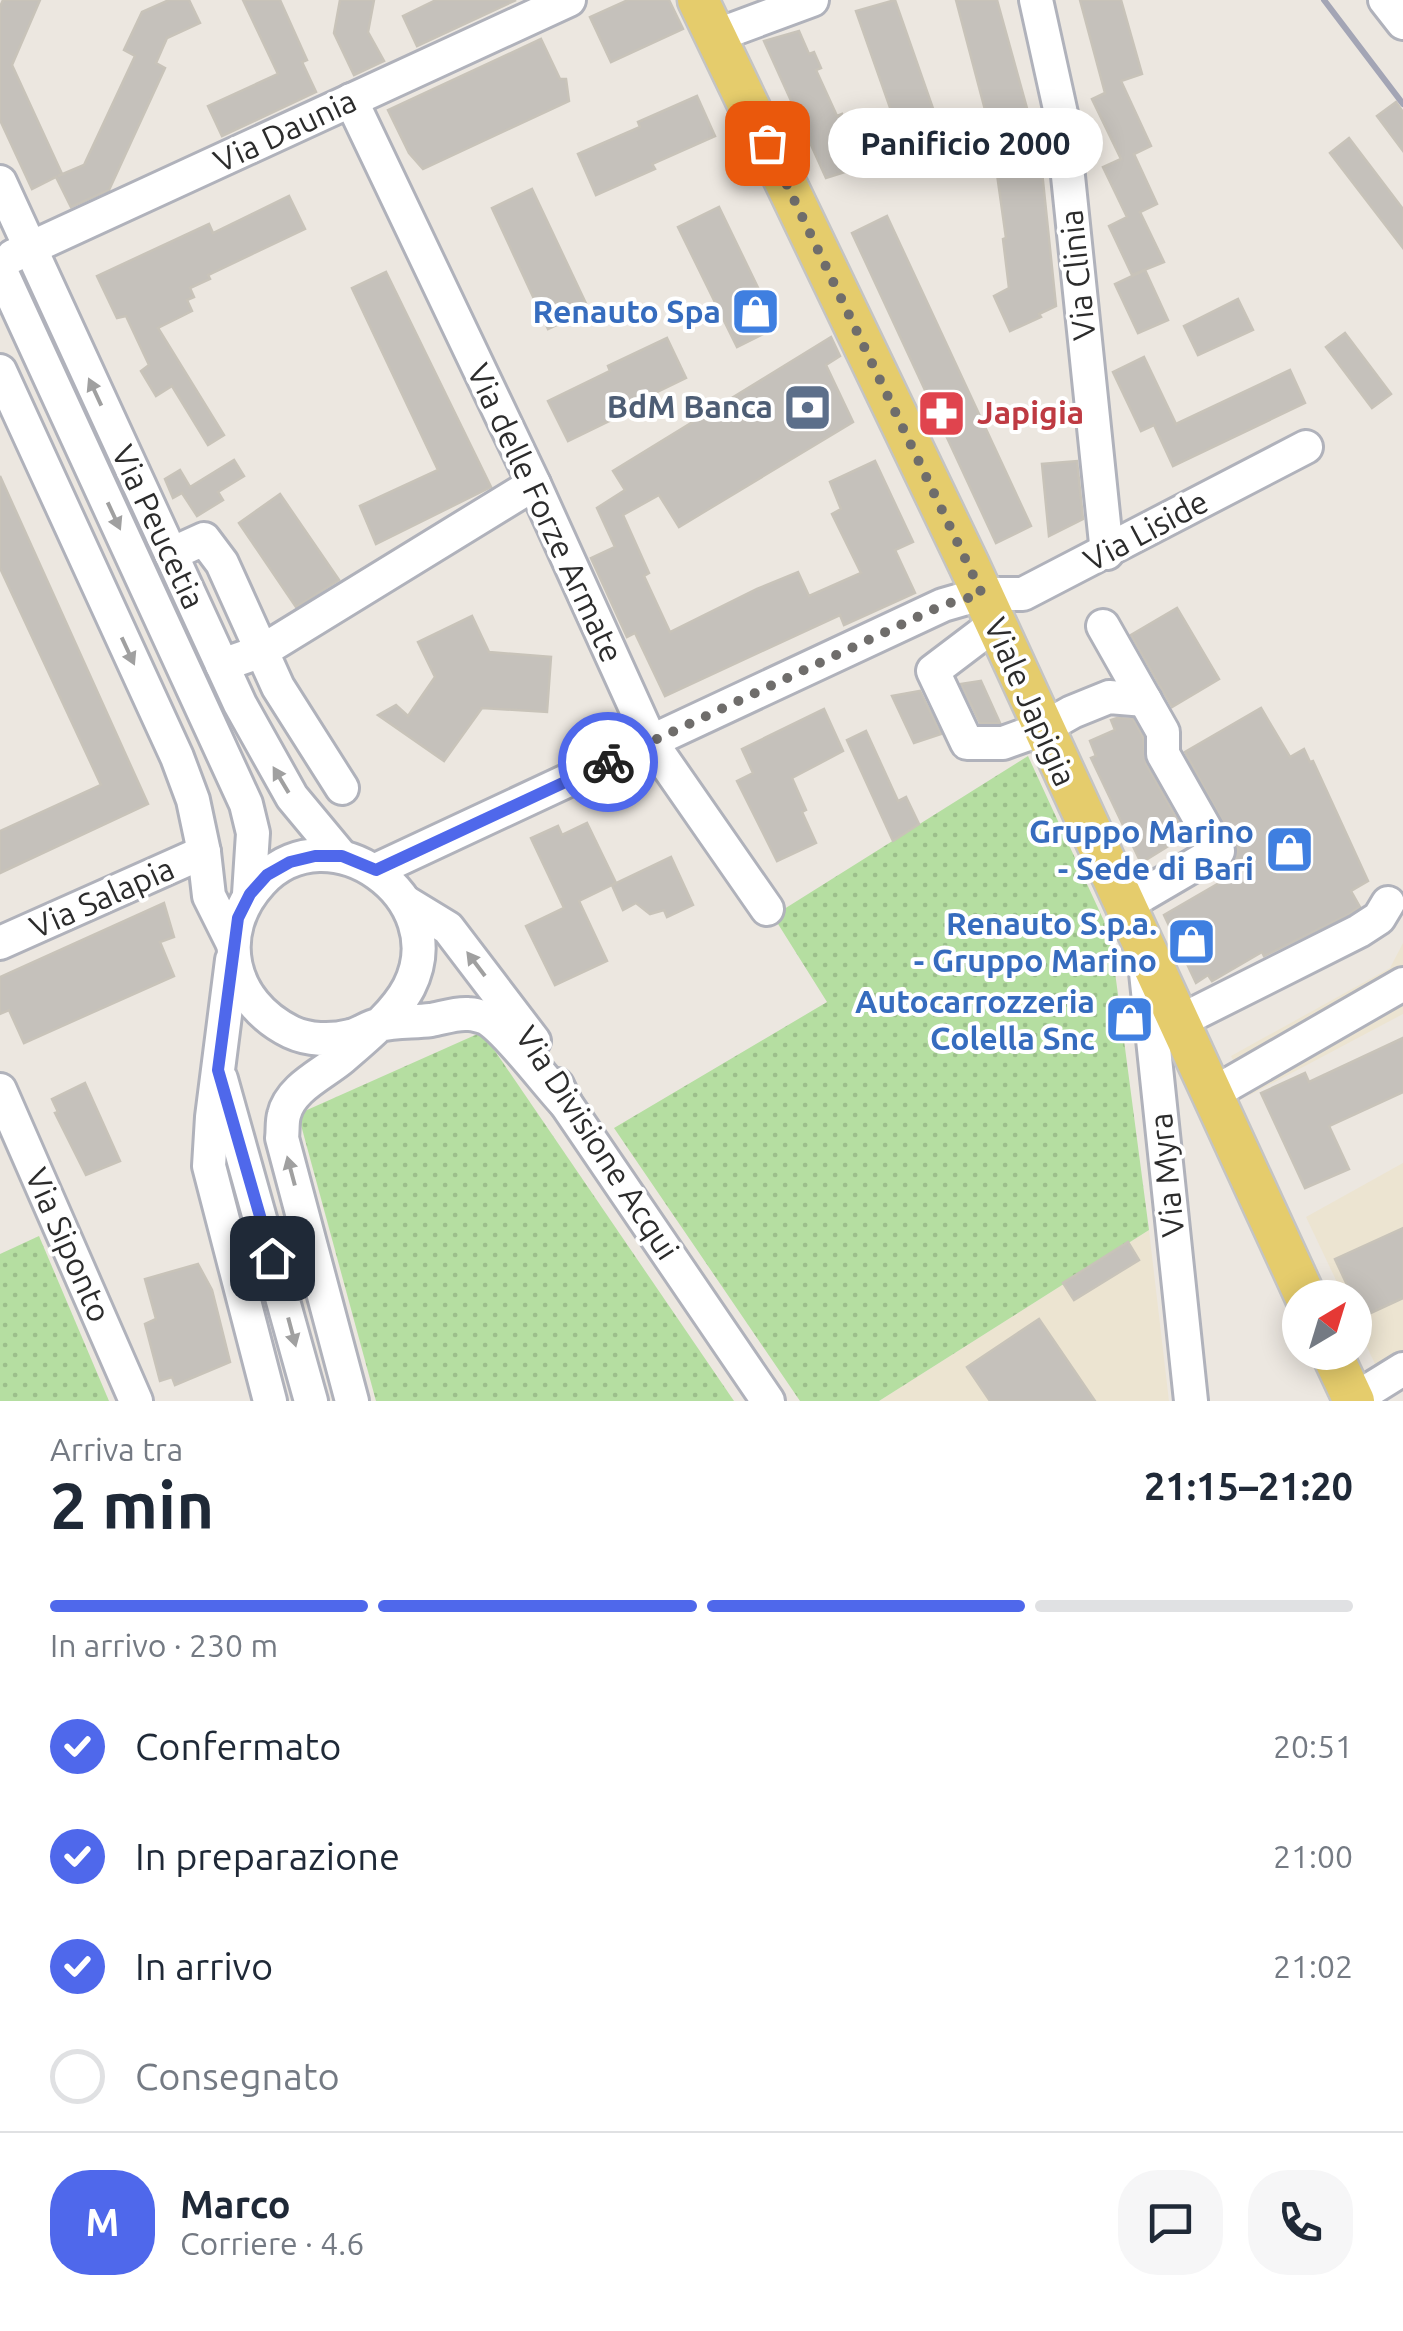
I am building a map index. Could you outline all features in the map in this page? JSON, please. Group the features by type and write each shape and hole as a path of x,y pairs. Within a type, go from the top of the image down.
{"main road":[{"name":"Viale Japigia","path":"706,18 988,609 1298,1280"},
{"path":"1339,1370 1353,1400"}],"street":[{"name":"Via Daunia","path":"0,265 569,0"},
{"path":"706,18 812,0"},
{"name":"Via Clinia","path":"1036,0 1062,118 1107,553"},
{"path":"1385,0 1403,23"},
{"name":"Via delle Forze Armate","path":"351,100 534,484 651,742 768,909"},
{"name":"Via Peucetia","path":"0,182 240,704 292,797 342,856"},
{"path":"0,265 246,804 253,833 250,894 238,918 233,950 208,1166 261,1398"},
{"path":"0,371 177,757 192,800 210,896 233,950 240,981 253,1005 273,1023 298,1035 324,1040 351,1036 376,1025 469,1014 489,1020 566,1104"},
{"name":"Via Liside","path":"376,870 943,605 988,609 1023,594 1306,447"},
{"path":"222,665 262,650 534,484"},
{"path":"170,554 204,539 222,563 278,686 342,788"},
{"path":"988,609 933,671 967,743 1003,743 1042,730 1072,712 1110,697 1145,700"},
{"path":"1104,626 1164,732 1163,754 1218,851 1124,906"},
{"path":"240,704 278,686"},
{"name":"Via Salapia","path":"0,944 204,852"},
{"name":"Via Peucetia","path":"250,894 267,875 290,862 315,856 342,856 376,870 393,884 416,929 418,957 411,984 396,1007 341,1059 295,1094 284,1113 282,1138 352,1401"},
{"path":"1178,1022 1358,931 1379,918 1388,903"},
{"name":"Via Divisione Acqui","path":"406,904 448,928 541,1050 566,1104 768,1401"},
{"name":"Via Myra","path":"1144,948 1191,1401"},
{"path":"1212,1094 1403,984"},
{"path":"218,1070 311,1401"},
{"name":"Via Siponto","path":"0,1090 136,1401"},
{"path":"1353,1400 1403,1369"}],"shaded area":[{"path":"1403,943 1403,1014 1250,1095 1231,1056 1390,968"},
{"path":"1403,1163 1403,1385 1389,1394 1372,1358 1372,1280 1336,1280 1306,1217"},
{"path":"1149,1230 1169,1401 879,1401"}],"green space":[{"path":"1028,756 1110,934 1149,1230 879,1401 800,1401 614,1128 827,1002 773,916"},
{"path":"482,1032 734,1401 376,1401 298,1114"},
{"path":"39,1236 109,1401 0,1401 0,1254"}],"building":[{"path":"3,0 40,0 12,65 62,174 58,176 84,165 135,56 124,50 142,12 169,0 189,0 200,23 167,38 156,63 165,68 109,190 71,207 56,177 32,189 0,120"},
{"path":"243,0 280,0 307,60 302,62 316,92 222,136 208,106 278,74"},
{"path":"340,0 374,0 368,32 384,61 354,75 334,33"},
{"path":"436,0 516,0 417,46 403,16"},
{"path":"628,0 669,0 683,29 611,62 590,17"},
{"path":"895,0 944,140 906,153 856,11"},
{"path":"956,0 997,0 1028,112 989,125"},
{"path":"1080,0 1121,0 1142,74 1121,81 1151,146 1134,154 1157,204 1140,212 1164,262 1132,275 1109,226 1127,217 1103,167 1121,159 1092,99 1105,93"},
{"path":"799,31 809,54 814,52 821,68 816,70 837,116 842,114 861,167 826,178 764,41"},
{"path":"541,39 560,79 566,79 569,101 423,169 409,153 388,110"},
{"path":"697,96 715,136 596,195 578,154"},
{"path":"1396,102 1403,112 1403,151 1377,116"},
{"path":"1349,138 1403,209 1403,248 1330,153"},
{"path":"1041,162 1056,306 1010,331 994,296 1009,288 996,167"},
{"path":"532,189 589,310 548,329 492,208"},
{"path":"289,196 305,229 208,275 210,279 190,288 194,297 187,300 192,311 158,328 224,435 208,445 172,386 156,396 141,371 149,365 126,316 117,318 97,276 209,224 213,233"},
{"path":"719,207 777,327 737,347 678,227"},
{"path":"887,216 1031,526 996,543 852,233"},
{"path":"1145,270 1168,320 1138,333 1115,284"},
{"path":"386,272 491,487 376,544 360,506 438,470 352,288"},
{"path":"1238,299 1253,330 1198,355 1184,326"},
{"path":"1345,333 1391,394 1372,408 1326,347"},
{"path":"831,337 840,356 826,365 853,422 679,527 659,495 623,515 649,573 644,576 670,632 798,572 809,596 861,573 832,514 841,509 830,482 875,461 913,542 895,550 915,593 844,625 840,615 665,696 635,633 627,637 591,558 615,547 597,508 625,490 613,471"},
{"path":"667,338 686,378 568,441 548,401"},
{"path":"1144,357 1176,424 1290,370 1305,403 1173,466 1154,425 1141,431 1113,372"},
{"path":"234,460 244,476 218,492 223,500 197,516 182,493 173,498 165,479 180,470 190,487"},
{"path":"1077,461 1083,519 1049,536 1042,464"},
{"path":"0,476 148,804 0,873 0,831 101,785 0,568"},
{"path":"280,494 339,580 296,607 239,523"},
{"path":"1177,608 1219,679 1172,707 1131,635"},
{"path":"472,616 489,652 551,657 547,712 482,708 444,761 378,715 396,705 408,716 435,677 418,642"},
{"path":"981,681 1000,723 980,723 961,684"},
{"path":"920,691 941,734 914,743 892,696"},
{"name":"Gruppo Marino - Sede di Bari","path":"1261,708 1290,757 1304,749 1313,761 1368,881 1351,891 1360,907 1349,914 1264,956 1262,952 1212,981 1208,975 1196,983 1164,915 1238,872 1233,863 1238,850 1185,752"},
{"path":"824,709 843,751 792,778 816,843 777,861 737,781 753,773 742,749"},
{"path":"1133,719 1143,737 1146,764 1186,835 1141,863 1091,758 1096,756 1090,741 1115,730 1111,720"},
{"path":"866,731 898,801 906,797 919,824 893,841 847,740"},
{"path":"587,823 616,883 579,901 607,961 555,985 526,926 564,908 531,838 558,826 562,835"},
{"path":"671,857 693,905 667,917 664,910 650,914 636,903 623,910 612,885"},
{"path":"164,903 174,937 160,942 174,976 24,1043 9,1010 0,1014 0,977"},
{"path":"1403,1038 1403,1092 1329,1126 1349,1169 1305,1188 1261,1093 1305,1073 1309,1082"},
{"path":"85,1083 120,1161 86,1175 52,1099"},
{"path":"1403,1228 1403,1298 1372,1312 1372,1280 1345,1280 1335,1259"},
{"path":"1128,1242 1139,1260 1074,1300 1063,1283"},
{"path":"198,1264 212,1290 230,1362 175,1385 172,1377 160,1381 145,1324 156,1319 145,1279"},
{"path":"1039,1319 1095,1401 990,1401 967,1367"}],"railway":[{"path":"1324,0 1403,104"}],"way so far":[{"path":"608,762 943,605 982,594 767,143"}],"place":[{"name":"Panificio 2000","path":"767,143"},
{"name":"Renauto Spa","path":"756,312"},
{"name":"BdM Banca","path":"808,407"},
{"name":"Japigia","path":"942,413"},
{"name":"Gruppo Marino - Sede di Bari","path":"1289,850"},
{"name":"Renauto S.p.a. - Gruppo Marino","path":"1192,942"},
{"name":"Autocarrozzeria Colella Snc","path":"1130,1020"}],"route":[{"path":"272,1258 218,1070 233,944 238,918 250,894 267,875 290,862 315,856 342,856 376,870 608,762"}]}
